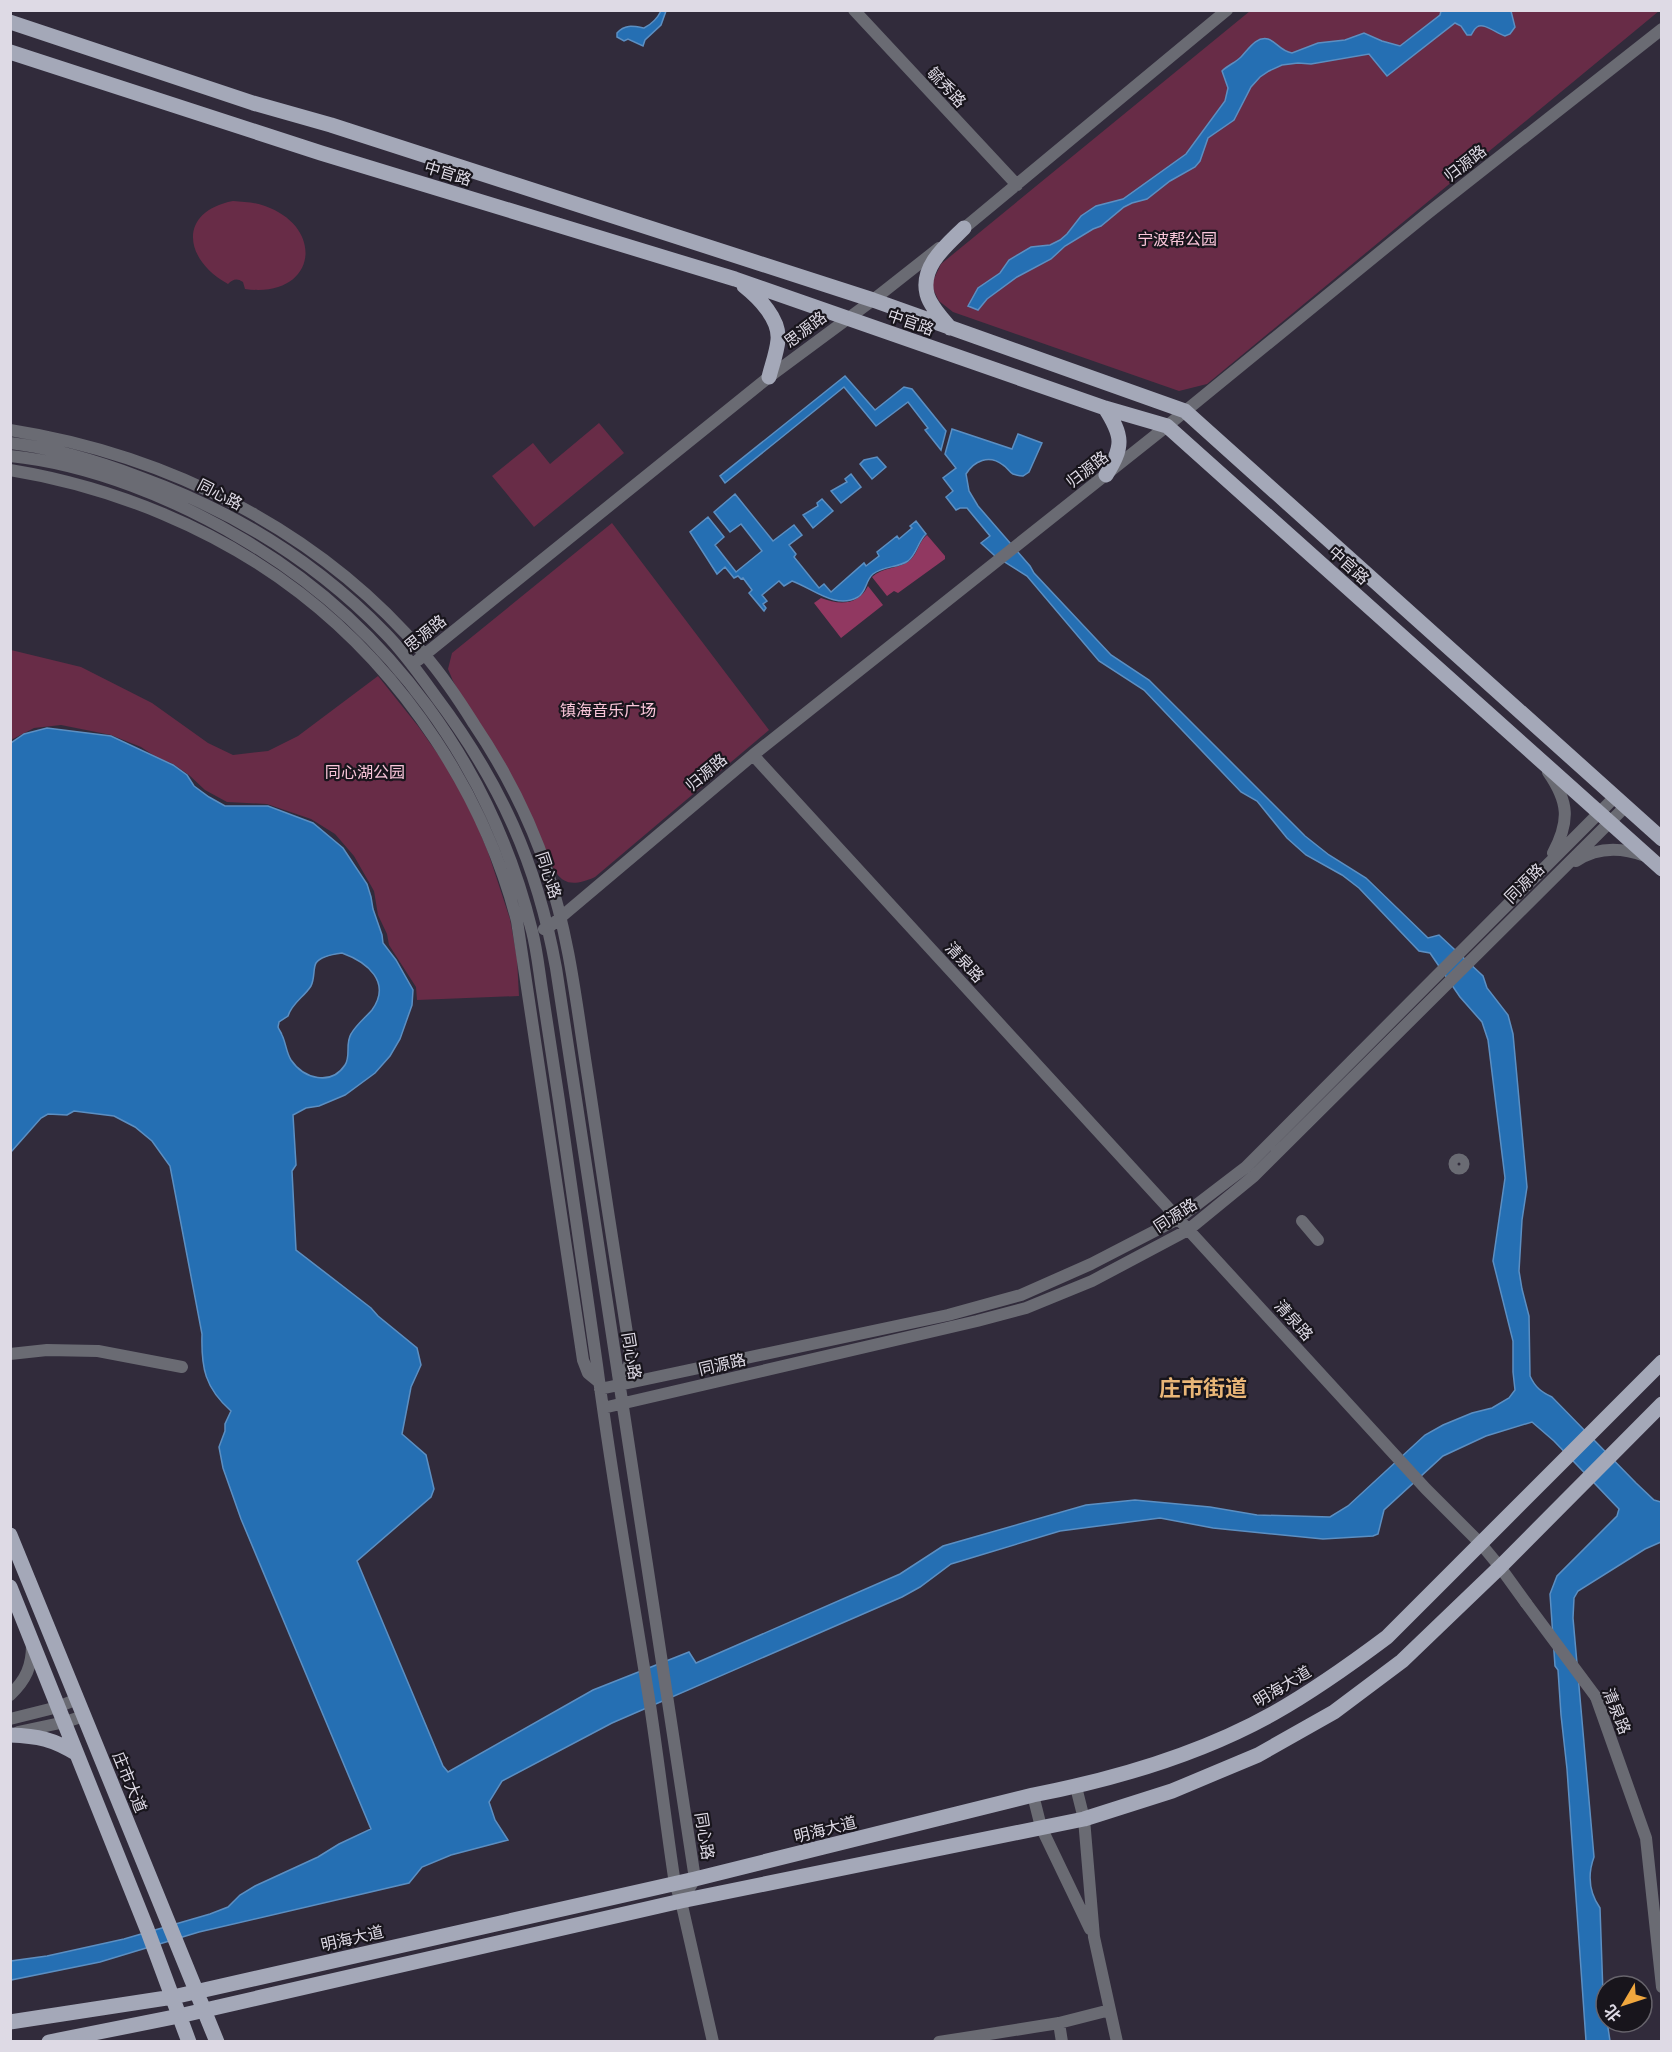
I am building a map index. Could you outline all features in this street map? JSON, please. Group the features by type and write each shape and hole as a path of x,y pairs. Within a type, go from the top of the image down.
{"main road":[{"name":"中官路","path":"10,22 254,103 331,124 873,300 1185,411 1662,839"},
{"name":"中官路","path":"10,52 321,153 735,279 1105,408 1167,426 1662,869"},
{"path":"950,328 926,293 926,276 940,251 964,228"},
{"path":"735,279 754,294 771,314 779,338 769,377"},
{"path":"1105,408 1117,426 1120,441 1118,456 1106,475"},
{"name":"明海大道","path":"10,2022 173,1997 675,1884 1076,1787 1158,1764 1273,1714 1343,1670 1387,1637 1662,1362"},
{"path":"49,2042 179,2016 681,1901 1084,1819 1172,1791 1247,1759 1334,1712 1402,1661 1500,1567 1662,1404"},
{"name":"庄市大道","path":"10,1535 218,2042"},
{"path":"10,1587 147,1929 189,2042"},
{"path":"10,1734 50,1739 77,1754"}],"street":[{"name":"毓秀路","path":"854,10 1017,185"},
{"name":"思源路","path":"402,674 769,377 873,300 964,228 1227,10"},
{"name":"归源路","path":"533,934 548,928 753,755 1106,475 1428,213 1662,29"},
{"path":"10,430 48,436 169,472 245,508 306,547 344,576 390,617 425,655 495,755 522,809 547,871 567,941 631,1359 628,1368 619,1380"},
{"name":"同心路","path":"10,443 28,445 102,463 198,500 286,550 329,582 386,634 455,722 481,762 521,842 548,928 556,968 662,1658 695,1879 681,1901"},
{"name":"同心路","path":"10,456 90,472 181,507 231,532 309,583 376,643 402,674 441,725 480,791 500,832 514,868 533,934 675,1884 681,1901"},
{"path":"10,470 91,488 145,506 200,531 249,558 300,593 341,628 382,671 419,717 449,761 482,822 495,852 517,921 583,1360 588,1373 599,1385"},
{"name":"清泉路","path":"753,755 1426,1489 1481,1544 1596,1697 1646,1838 1662,1987"},
{"path":"1540,761 1563,796 1566,813 1565,826 1547,864"},
{"name":"同源路","path":"599,1385 948,1315 1021,1294 1091,1264 1178,1219 1246,1167 1547,864 1620,802"},
{"name":"同源路","path":"603,1408 1026,1308 1092,1281 1188,1230 1254,1176 1557,874 1604,817"},
{"path":"1557,874 1584,856 1603,850 1621,849 1648,857"},
{"path":"1302,1221 1318,1240"},
{"path":"10,1354 47,1350 98,1351 182,1367"},
{"path":"10,1695 27,1675 32,1659 32,1640"},
{"path":"10,1719 58,1707 77,1699"},
{"path":"10,1734 84,1716"},
{"path":"1076,1787 1084,1819 1094,1937 1117,2042"},
{"path":"1033,1796 1041,1827 1094,1937"},
{"path":"681,1901 713,2042"},
{"path":"939,2042 1059,2023 1110,2010"},
{"path":"1059,2023 1062,2042"}],"green space":[{"name":"宁波帮公园","path":"1250,11 1659,11 1207,384 1179,391 953,312 939,301 931,285 941,264"},
{"path":"233,201 265,206 285,216 298,230 305,245 305,260 299,273 287,283 269,289 245,289 243,282 235,280 228,284 213,274 202,262 195,250 193,238 195,226 202,215 215,207"},
{"path":"599,423 624,453 534,527 492,476 533,443 550,464"},
{"name":"镇海音乐广场","path":"612,523 769,730 595,877 575,883 562,879 557,874 448,669 452,653"},
{"name":"同心湖公园","path":"11,650 81,667 152,703 208,743 233,755 268,751 298,736 378,676 447,767 471,810 488,852 510,919 517,958 519,996 417,1000 416,987 389,945 387,934 378,915 374,891 354,856 335,834 311,819 267,804 227,802 205,790 173,764 141,747 111,735 61,725 34,728 11,740"}],"shaded area":[{"path":"927,535 945,559 898,593 894,591 887,596 872,577 881,571 908,562"},
{"path":"868,586 883,605 841,638 814,603 821,598 841,603 848,602 864,593"}],"water":[{"path":"661,11 666,11 661,25 645,40 643,46 617,37 617,33 626,27 644,28 654,21"},
{"path":"1441,11 1511,11 1515,27 1510,34 1505,36 1480,26 1471,35 1467,35 1461,26 1455,23 1387,76 1369,54 1311,64 1282,65 1269,71 1251,87 1234,120 1208,138 1200,161 1195,167 1170,181 1147,199 1124,207 1101,226 1065,246 1051,259 1017,277 987,299 978,310 968,306 978,288 1000,273 1009,260 1031,247 1050,245 1060,240 1081,216 1096,206 1123,199 1186,154 1225,101 1228,88 1222,71 1239,59 1256,42 1268,39 1292,53 1318,43 1345,40 1364,33 1400,46 1440,15"},
{"path":"845,376 875,410 904,387 912,389 946,431 941,450 925,430 928,428 908,402 876,426 844,387 725,483 720,476"},
{"path":"952,429 1012,449 1018,434 1042,443 1029,472 1023,476 1013,474 992,460 982,460 973,466 966,474 969,491 978,506 1034,573 1111,655 1149,680 1305,836 1329,855 1366,878 1428,938 1439,935 1483,976 1487,988 1508,1015 1513,1034 1527,1187 1522,1220 1519,1271 1529,1316 1530,1376 1539,1389 1552,1397 1636,1483 1654,1500 1661,1502 1661,1542 1645,1549 1578,1591 1574,1598 1573,1618 1594,1857 1590,1871 1590,1884 1593,1896 1600,1908 1602,1974 1594,1974 1594,2034 1609,2034 1610,2041 1586,2041 1567,1769 1558,1670 1555,1666 1550,1594 1557,1576 1617,1516 1619,1509 1554,1441 1532,1422 1486,1436 1443,1456 1384,1510 1378,1534 1373,1536 1323,1539 1213,1528 1160,1518 1060,1531 951,1564 902,1597 612,1723 502,1781 489,1802 495,1820 508,1840 451,1855 422,1867 409,1883 199,1932 100,1962 11,1980 11,1961 47,1956 124,1939 210,1914 228,1907 240,1895 255,1886 371,1829 241,1519 223,1468 219,1447 231,1411 215,1394 206,1377 202,1357 202,1334 170,1166 152,1141 135,1127 114,1116 74,1111 67,1115 48,1114 41,1118 11,1152 11,743 24,734 47,728 111,736 173,765 187,775 194,786 225,806 268,806 313,823 343,848 367,884 383,943 396,960 413,990 412,1005 400,1039 390,1056 375,1073 345,1095 319,1106 306,1108 293,1115 296,1165 292,1171 296,1250 371,1308 417,1348 421,1365 411,1387 402,1434 426,1455 434,1489 431,1497 357,1561 443,1766 448,1772 593,1690 689,1652 696,1663 900,1574 943,1546 1086,1505 1135,1500 1210,1507 1257,1515 1330,1517 1348,1506 1425,1435 1472,1413 1492,1408 1509,1398 1515,1390 1513,1341 1493,1261 1505,1178 1488,1040 1482,1022 1460,997 1430,953 1419,951 1359,888 1342,875 1306,855 1287,838 1257,801 1241,792 1144,690 1099,661 1027,576 995,556 981,543 990,536 967,508 956,510 946,497 953,491 943,478 956,468 945,454","holes":["342,953 360,962 374,974 379,991 372,1010 351,1034 345,1065 339,1072 325,1078 318,1078 303,1072 296,1067 288,1054 278,1027 279,1022 288,1016 292,1007 311,986 315,965 318,961"]},
{"path":"877,457 886,467 872,479 860,464 864,460"},
{"path":"851,474 861,487 841,503 831,491 847,482 845,479"},
{"path":"735,494 773,541 794,525 802,535 789,545 796,554 794,557 819,588 824,584 831,592 864,563 866,566 879,556 877,552 897,536 899,539 912,528 910,526 916,521 926,534 908,561 873,574 858,597 841,601 792,581 784,586 779,581 762,595 767,601 763,604 766,608 764,611 749,593 752,590 743,578 738,576 734,578 725,567 717,574 690,532 708,517 724,537 715,545 736,572 762,551 741,524 730,532 714,512"},
{"path":"822,499 833,511 813,528 803,515 818,506 817,503"}],"district":[{"name":"庄市街道","path":"1203,1388"}]}
